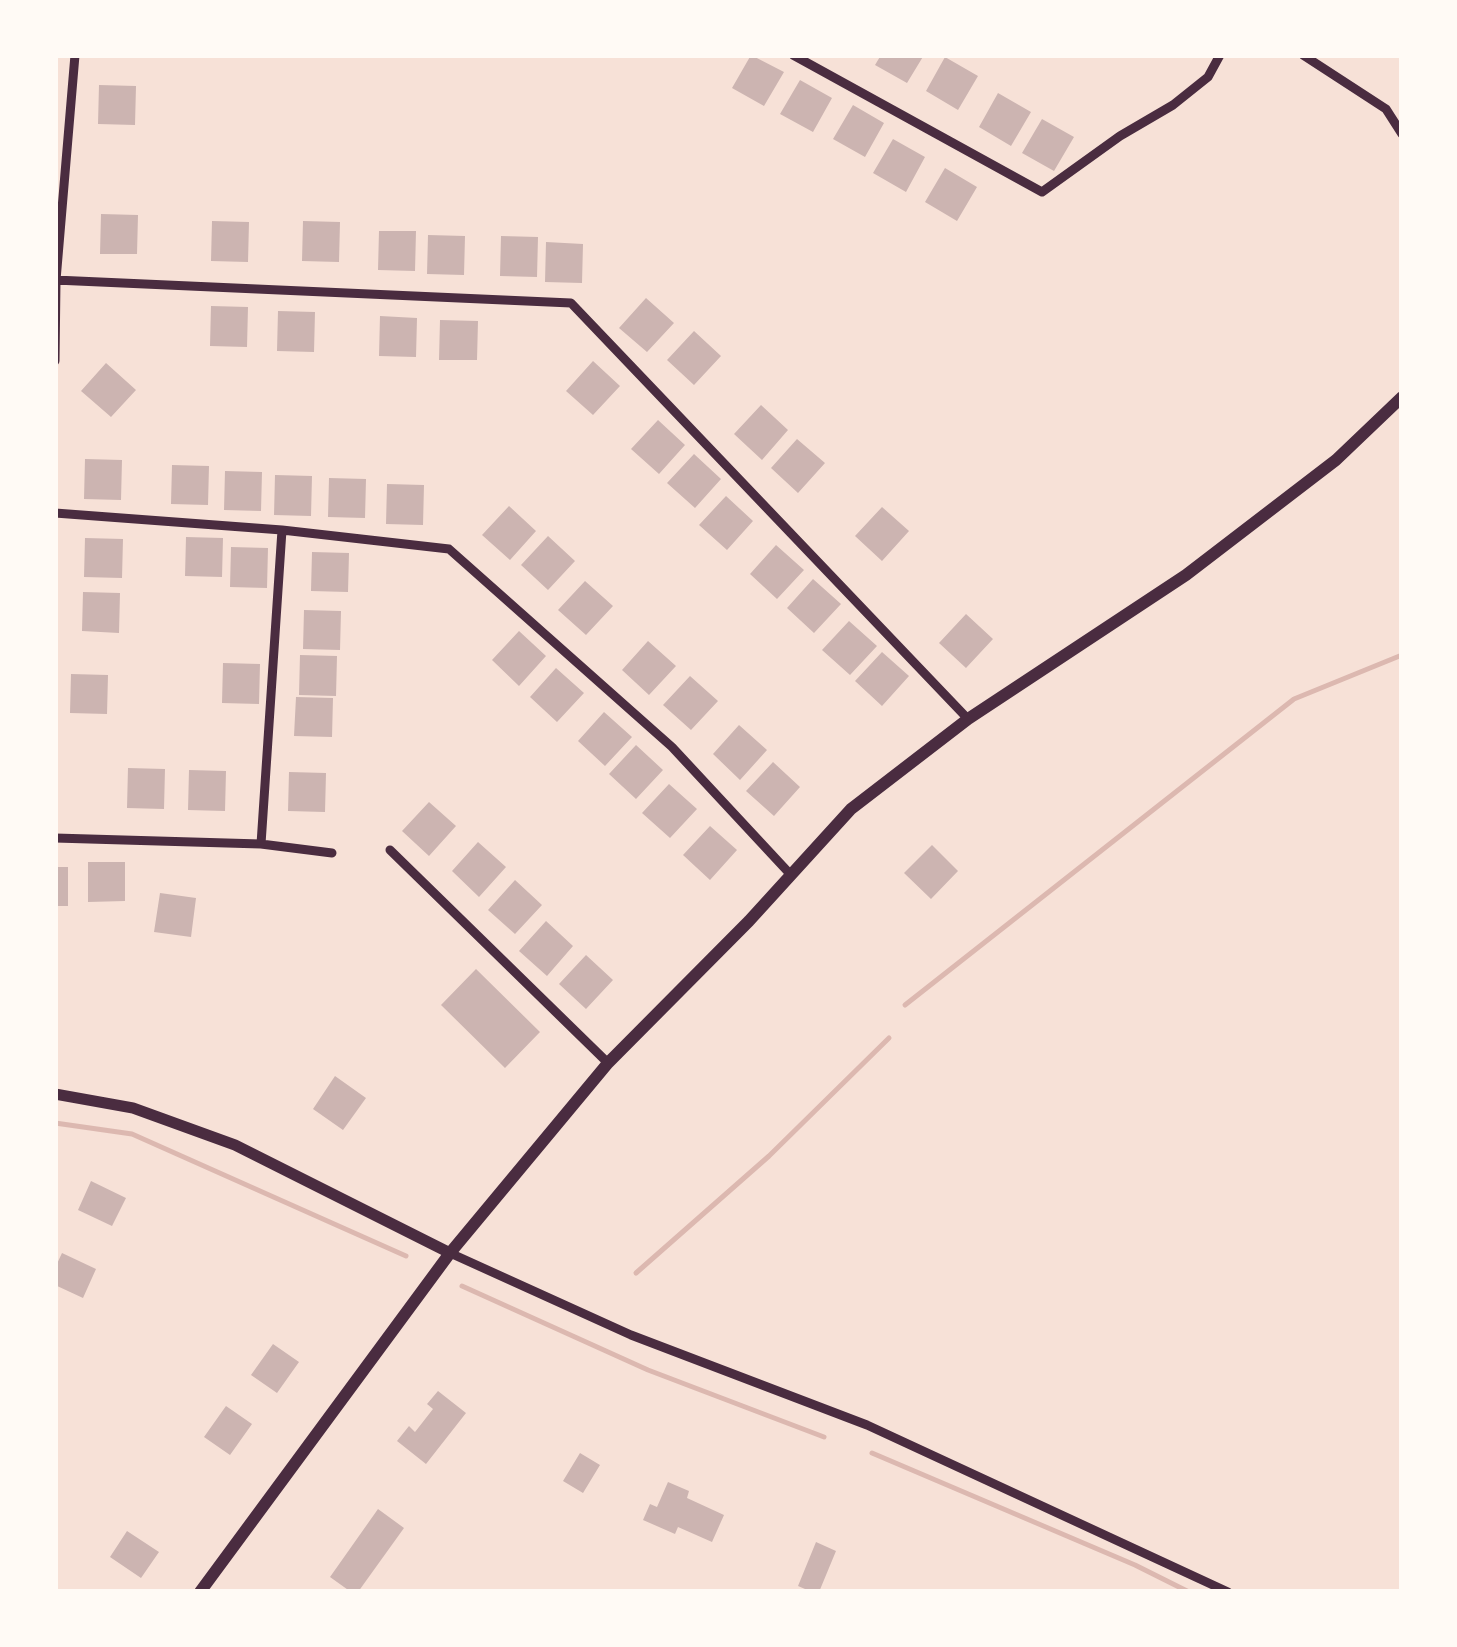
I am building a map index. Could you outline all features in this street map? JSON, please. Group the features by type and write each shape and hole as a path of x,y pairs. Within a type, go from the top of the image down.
{"main road":[{"path":"200,1592 450,1254 608,1063 852,809 968,719 1186,575 1336,460 1402,397"}],"street":[{"path":"55,361 56,280 75,55"},
{"path":"792,55 1042,192 1120,136 1174,105 1208,76 1220,55"},
{"path":"1303,55 1386,109 1402,134"},
{"path":"56,280 571,303 968,719"},
{"path":"55,513 282,530 449,548 672,747 790,875"},
{"path":"261,844 282,530"},
{"path":"55,838 261,844 332,852"},
{"path":"390,850 608,1063"},
{"path":"55,1094 133,1108 235,1145 450,1254 631,1335 867,1425 1228,1592"}],"building":[{"path":"751,55 784,72 764,106 732,88"},
{"path":"881,55 924,55 907,83 875,65"},
{"path":"945,57 978,76 958,110 926,91"},
{"path":"800,80 832,98 813,132 780,114"},
{"path":"99,85 136,86 135,125 98,124"},
{"path":"998,93 1031,112 1011,146 979,127"},
{"path":"853,105 884,123 865,157 833,139"},
{"path":"1042,119 1074,137 1054,171 1022,153"},
{"path":"893,139 925,157 906,192 873,173"},
{"path":"945,168 977,187 957,221 925,202"},
{"path":"101,214 138,215 137,254 100,254"},
{"path":"212,221 249,222 248,262 211,261"},
{"path":"303,221 340,222 339,262 302,261"},
{"path":"379,231 416,231 415,271 378,270"},
{"path":"428,235 465,236 464,275 427,274"},
{"path":"501,236 538,237 537,277 500,276"},
{"path":"546,242 583,244 582,283 545,282"},
{"path":"646,298 674,323 647,352 619,328"},
{"path":"211,306 248,307 247,347 210,346"},
{"path":"278,311 315,312 314,352 277,351"},
{"path":"380,316 417,318 416,357 379,356"},
{"path":"440,320 478,321 477,360 439,360"},
{"path":"694,331 721,356 694,385 667,360"},
{"path":"593,361 620,386 593,415 566,391"},
{"path":"106,363 136,390 111,417 81,391"},
{"path":"761,405 788,430 762,460 734,434"},
{"path":"658,420 685,445 659,474 631,449"},
{"path":"797,439 825,463 798,493 771,468"},
{"path":"694,454 721,479 695,508 667,483"},
{"path":"85,459 122,460 121,500 84,499"},
{"path":"172,465 209,466 208,505 171,504"},
{"path":"225,471 262,472 261,511 224,510"},
{"path":"275,475 312,476 311,516 274,515"},
{"path":"329,478 366,479 365,518 328,517"},
{"path":"387,484 424,485 423,525 386,524"},
{"path":"726,496 753,521 727,550 699,525"},
{"path":"509,506 536,531 510,560 482,535"},
{"path":"882,507 909,531 882,561 855,536"},
{"path":"548,536 575,561 548,590 521,565"},
{"path":"186,537 223,538 222,577 185,576"},
{"path":"85,538 123,539 122,578 84,577"},
{"path":"776,545 804,570 777,599 750,574"},
{"path":"231,547 268,548 267,588 230,587"},
{"path":"312,552 349,553 348,592 311,591"},
{"path":"813,579 841,604 814,633 787,608"},
{"path":"585,581 613,606 586,635 558,610"},
{"path":"83,592 120,593 119,633 82,631"},
{"path":"304,610 341,611 340,650 303,649"},
{"path":"966,614 993,639 966,668 939,643"},
{"path":"849,621 877,646 850,675 822,650"},
{"path":"519,631 546,656 519,686 492,660"},
{"path":"648,641 676,666 649,695 622,670"},
{"path":"882,652 909,676 882,706 855,681"},
{"path":"300,655 337,656 336,696 299,695"},
{"path":"223,663 260,664 259,704 222,703"},
{"path":"556,668 584,693 557,722 530,697"},
{"path":"71,674 108,675 107,714 70,713"},
{"path":"690,676 718,701 691,730 663,705"},
{"path":"296,697 333,698 332,737 294,736"},
{"path":"604,712 632,737 605,766 578,741"},
{"path":"739,725 767,750 740,780 713,754"},
{"path":"636,745 663,770 636,799 609,774"},
{"path":"773,762 800,787 774,816 746,791"},
{"path":"128,768 165,769 164,809 127,808"},
{"path":"189,770 226,771 225,811 188,810"},
{"path":"289,772 326,773 325,812 288,811"},
{"path":"669,784 697,809 670,838 642,813"},
{"path":"429,802 456,826 429,856 402,831"},
{"path":"710,826 737,850 710,880 683,855"},
{"path":"478,842 506,867 479,897 452,871"},
{"path":"932,845 958,871 931,899 904,873"},
{"path":"88,862 125,862 125,901 88,902"},
{"path":"55,867 68,867 68,906 55,906"},
{"path":"515,880 542,905 515,934 488,910"},
{"path":"160,893 196,898 191,937 154,932"},
{"path":"546,921 573,946 547,976 519,951"},
{"path":"586,955 613,980 586,1009 559,984"},
{"path":"476,969 540,1032 505,1068 441,1005"},
{"path":"335,1076 366,1098 343,1130 313,1109"},
{"path":"91,1181 126,1198 112,1226 78,1210"},
{"path":"62,1253 96,1269 83,1298 55,1285 55,1268"},
{"path":"273,1344 299,1362 277,1393 251,1375"},
{"path":"438,1391 466,1413 426,1464 397,1441 409,1426 415,1432 433,1409 427,1404"},
{"path":"226,1406 252,1424 230,1455 204,1437"},
{"path":"580,1453 600,1465 583,1493 563,1481"},
{"path":"668,1482 689,1491 687,1498 724,1515 712,1542 678,1527 675,1534 643,1520 650,1504 657,1507"},
{"path":"378,1509 404,1528 358,1592 351,1592 330,1577"},
{"path":"127,1531 159,1552 141,1578 110,1557"},
{"path":"816,1542 836,1551 819,1592 812,1592 798,1586"}],"waterway":[{"path":"905,1005 1294,699 1402,655"},
{"path":"636,1273 769,1156 889,1038"},
{"path":"55,1123 132,1134 406,1256"},
{"path":"462,1286 648,1370 824,1437"},
{"path":"872,1453 1135,1565 1189,1592"}]}
